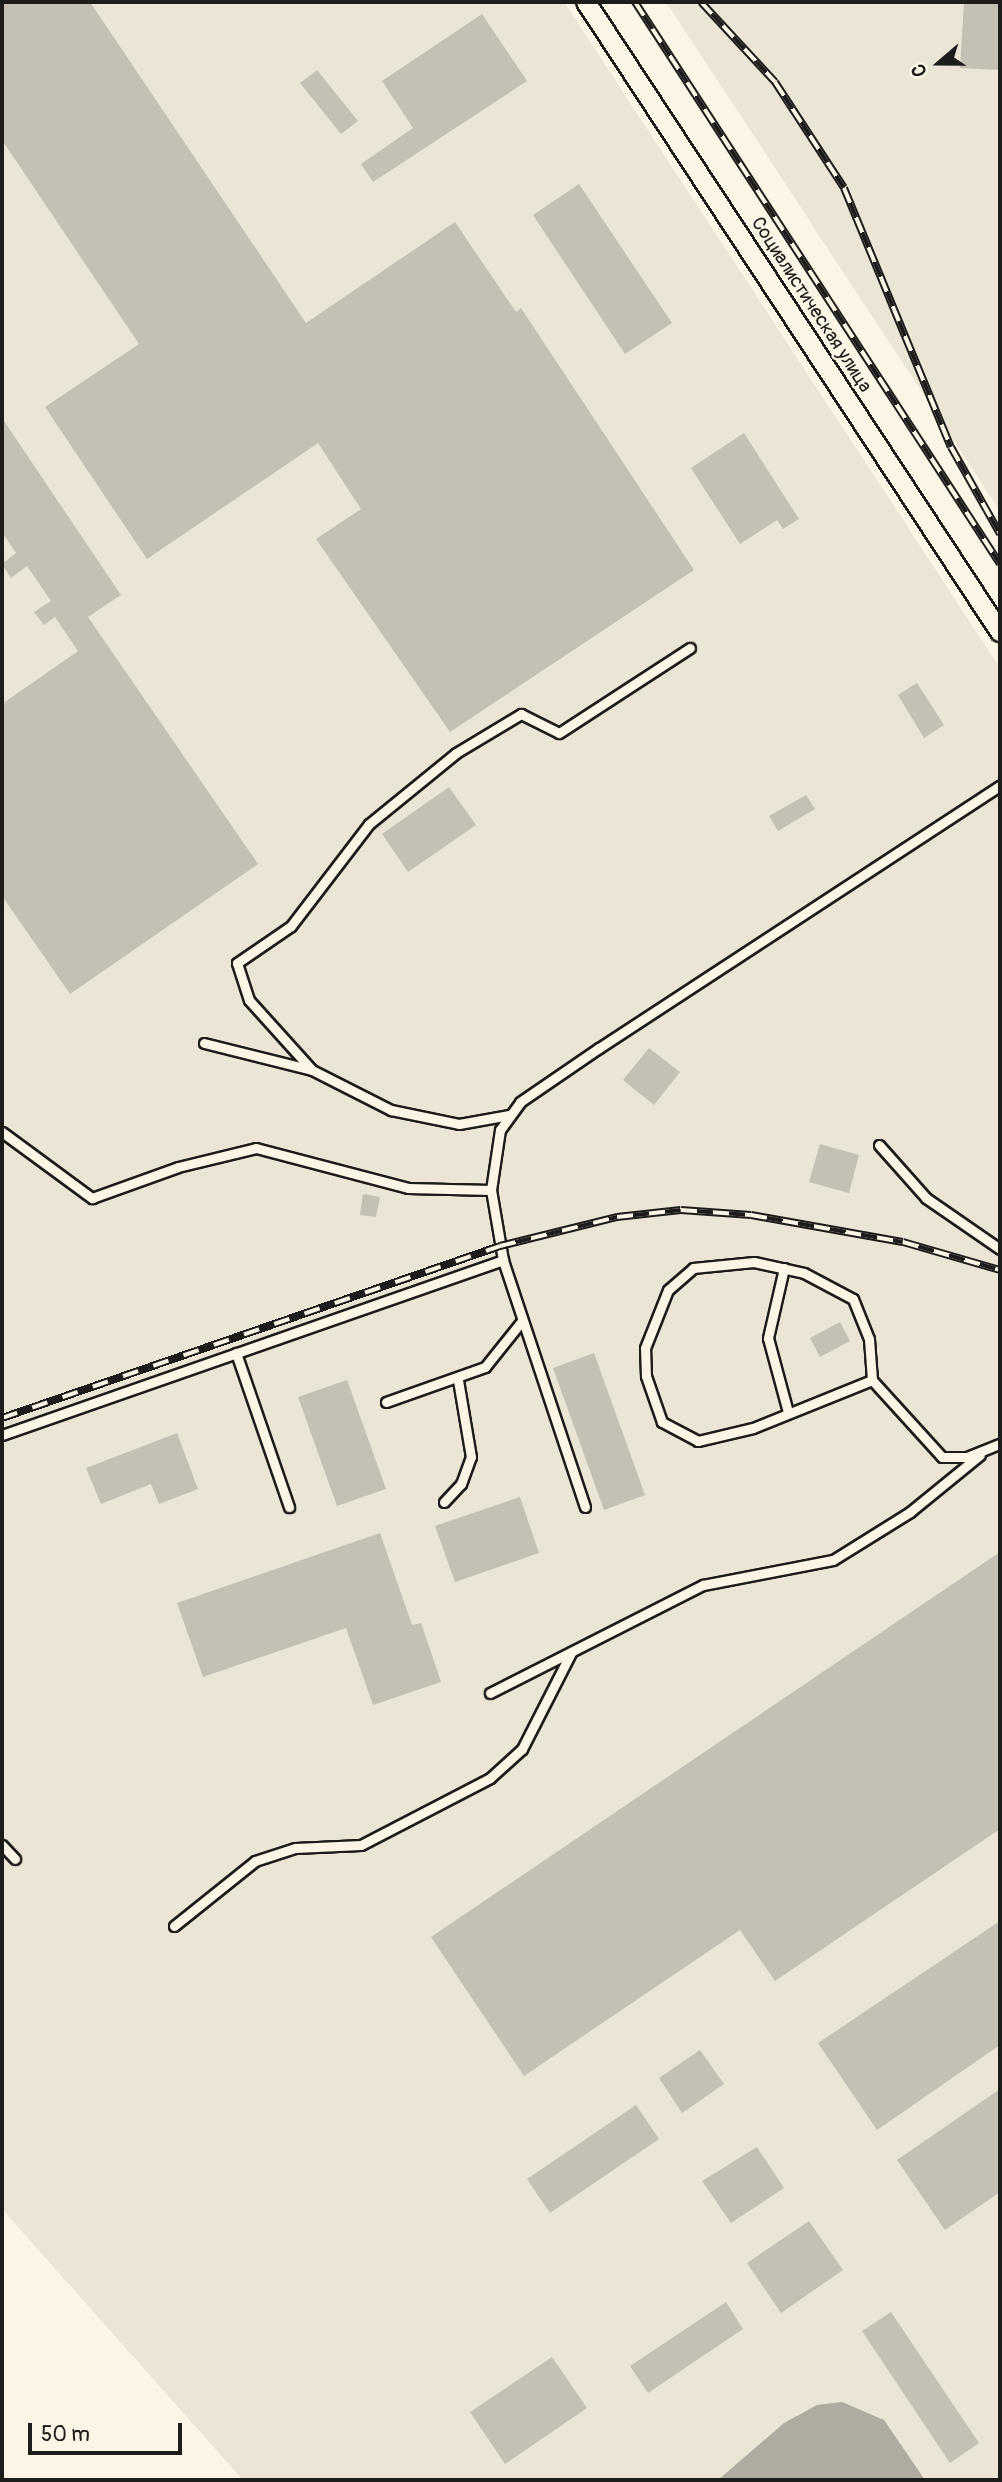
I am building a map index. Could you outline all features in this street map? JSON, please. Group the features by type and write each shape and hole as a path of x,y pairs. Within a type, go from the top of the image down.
{"street":[{"name":"Социалистическая улица","path":"586,2 1000,632"}],"lane":[{"path":"312,1070 248,1000 237,962 291,926 369,824 456,753 521,714 559,733 690,648"},
{"path":"204,1043 312,1070 391,1110 459,1124 509,1115 796,915 1000,786"},
{"path":"509,1115 495,1145 491,1190 503,1260 521,1322 584,1507"},
{"path":"2,1132 92,1198 256,1147 382,1183 491,1190"},
{"path":"879,1145 926,1198 1000,1249"},
{"path":"2,1436 503,1260"},
{"path":"872,1380 726,1437 687,1438 662,1422 644,1361 653,1320 683,1273 736,1261 784,1268 832,1284 852,1299 869,1339 872,1380 942,1457 984,1451 1000,1444"},
{"path":"784,1268 768,1338 788,1412"},
{"path":"386,1402 457,1380 492,1360 521,1322"},
{"path":"236,1353 289,1507"},
{"path":"444,1502 461,1484 471,1457 457,1380"},
{"path":"490,1693 703,1585 833,1560 910,1512 984,1451"},
{"path":"174,1926 255,1861 295,1848 361,1845 490,1778 522,1749 571,1653"},
{"path":"2,1845 15,1859"}],"shaded area":[{"path":"2,2 564,2 1000,668 1000,2480 243,2480 2,2209"},
{"path":"666,2 1000,2 1000,511"},
{"path":"842,2402 884,2420 925,2480 718,2480 784,2423 817,2405"}],"building":[{"path":"2,2 90,2 306,323 455,222 516,312 521,308 694,570 450,732 316,539 361,509 318,443 147,559 45,407 139,344 2,140"},
{"path":"964,2 1000,2 1000,70 960,68"},
{"path":"482,14 527,81 373,182 361,164 413,128 382,81"},
{"path":"317,70 358,121 341,134 300,83"},
{"path":"579,184 672,323 625,354 533,215"},
{"path":"2,418 121,595 88,617 258,864 70,994 2,896 2,704 78,651 55,617 44,625 34,612 51,601 27,566 11,578 2,564 16,553 2,532"},
{"path":"744,433 799,519 783,529 777,520 740,544 691,468"},
{"path":"917,683 944,725 924,738 898,695"},
{"path":"449,787 476,825 408,872 382,834"},
{"path":"806,795 815,809 778,831 769,816"},
{"path":"649,1048 680,1072 654,1105 623,1080"},
{"path":"820,1144 859,1155 849,1193 809,1182"},
{"path":"363,1194 380,1197 376,1217 360,1215"},
{"path":"840,1322 850,1341 820,1357 810,1338"},
{"path":"594,1353 645,1495 604,1510 553,1368"},
{"path":"347,1380 386,1489 337,1506 298,1397"},
{"path":"177,1433 198,1489 159,1504 151,1484 101,1504 86,1468"},
{"path":"520,1497 539,1553 455,1582 435,1526"},
{"path":"380,1533 412,1625 421,1623 441,1682 373,1705 346,1628 203,1677 177,1603"},
{"path":"1000,1552 1000,1829 775,1981 740,1930 524,2076 431,1937"},
{"path":"1000,1921 1000,2045 877,2130 818,2043"},
{"path":"700,2050 724,2084 682,2113 659,2078"},
{"path":"1000,2089 1000,2192 945,2230 897,2160"},
{"path":"636,2105 659,2139 550,2213 527,2179"},
{"path":"757,2147 784,2188 731,2223 702,2181"},
{"path":"809,2221 843,2270 781,2313 747,2263"},
{"path":"726,2302 743,2329 648,2393 630,2366"},
{"path":"891,2312 979,2443 950,2463 862,2331"},
{"path":"552,2357 587,2408 505,2464 470,2412"}],"railway":[{"path":"635,2 1000,564"},
{"path":"701,2 775,82 844,188 951,447 1000,534"},
{"path":"2,1418 500,1246 617,1217 681,1210 751,1215 903,1242 1000,1270"}]}
